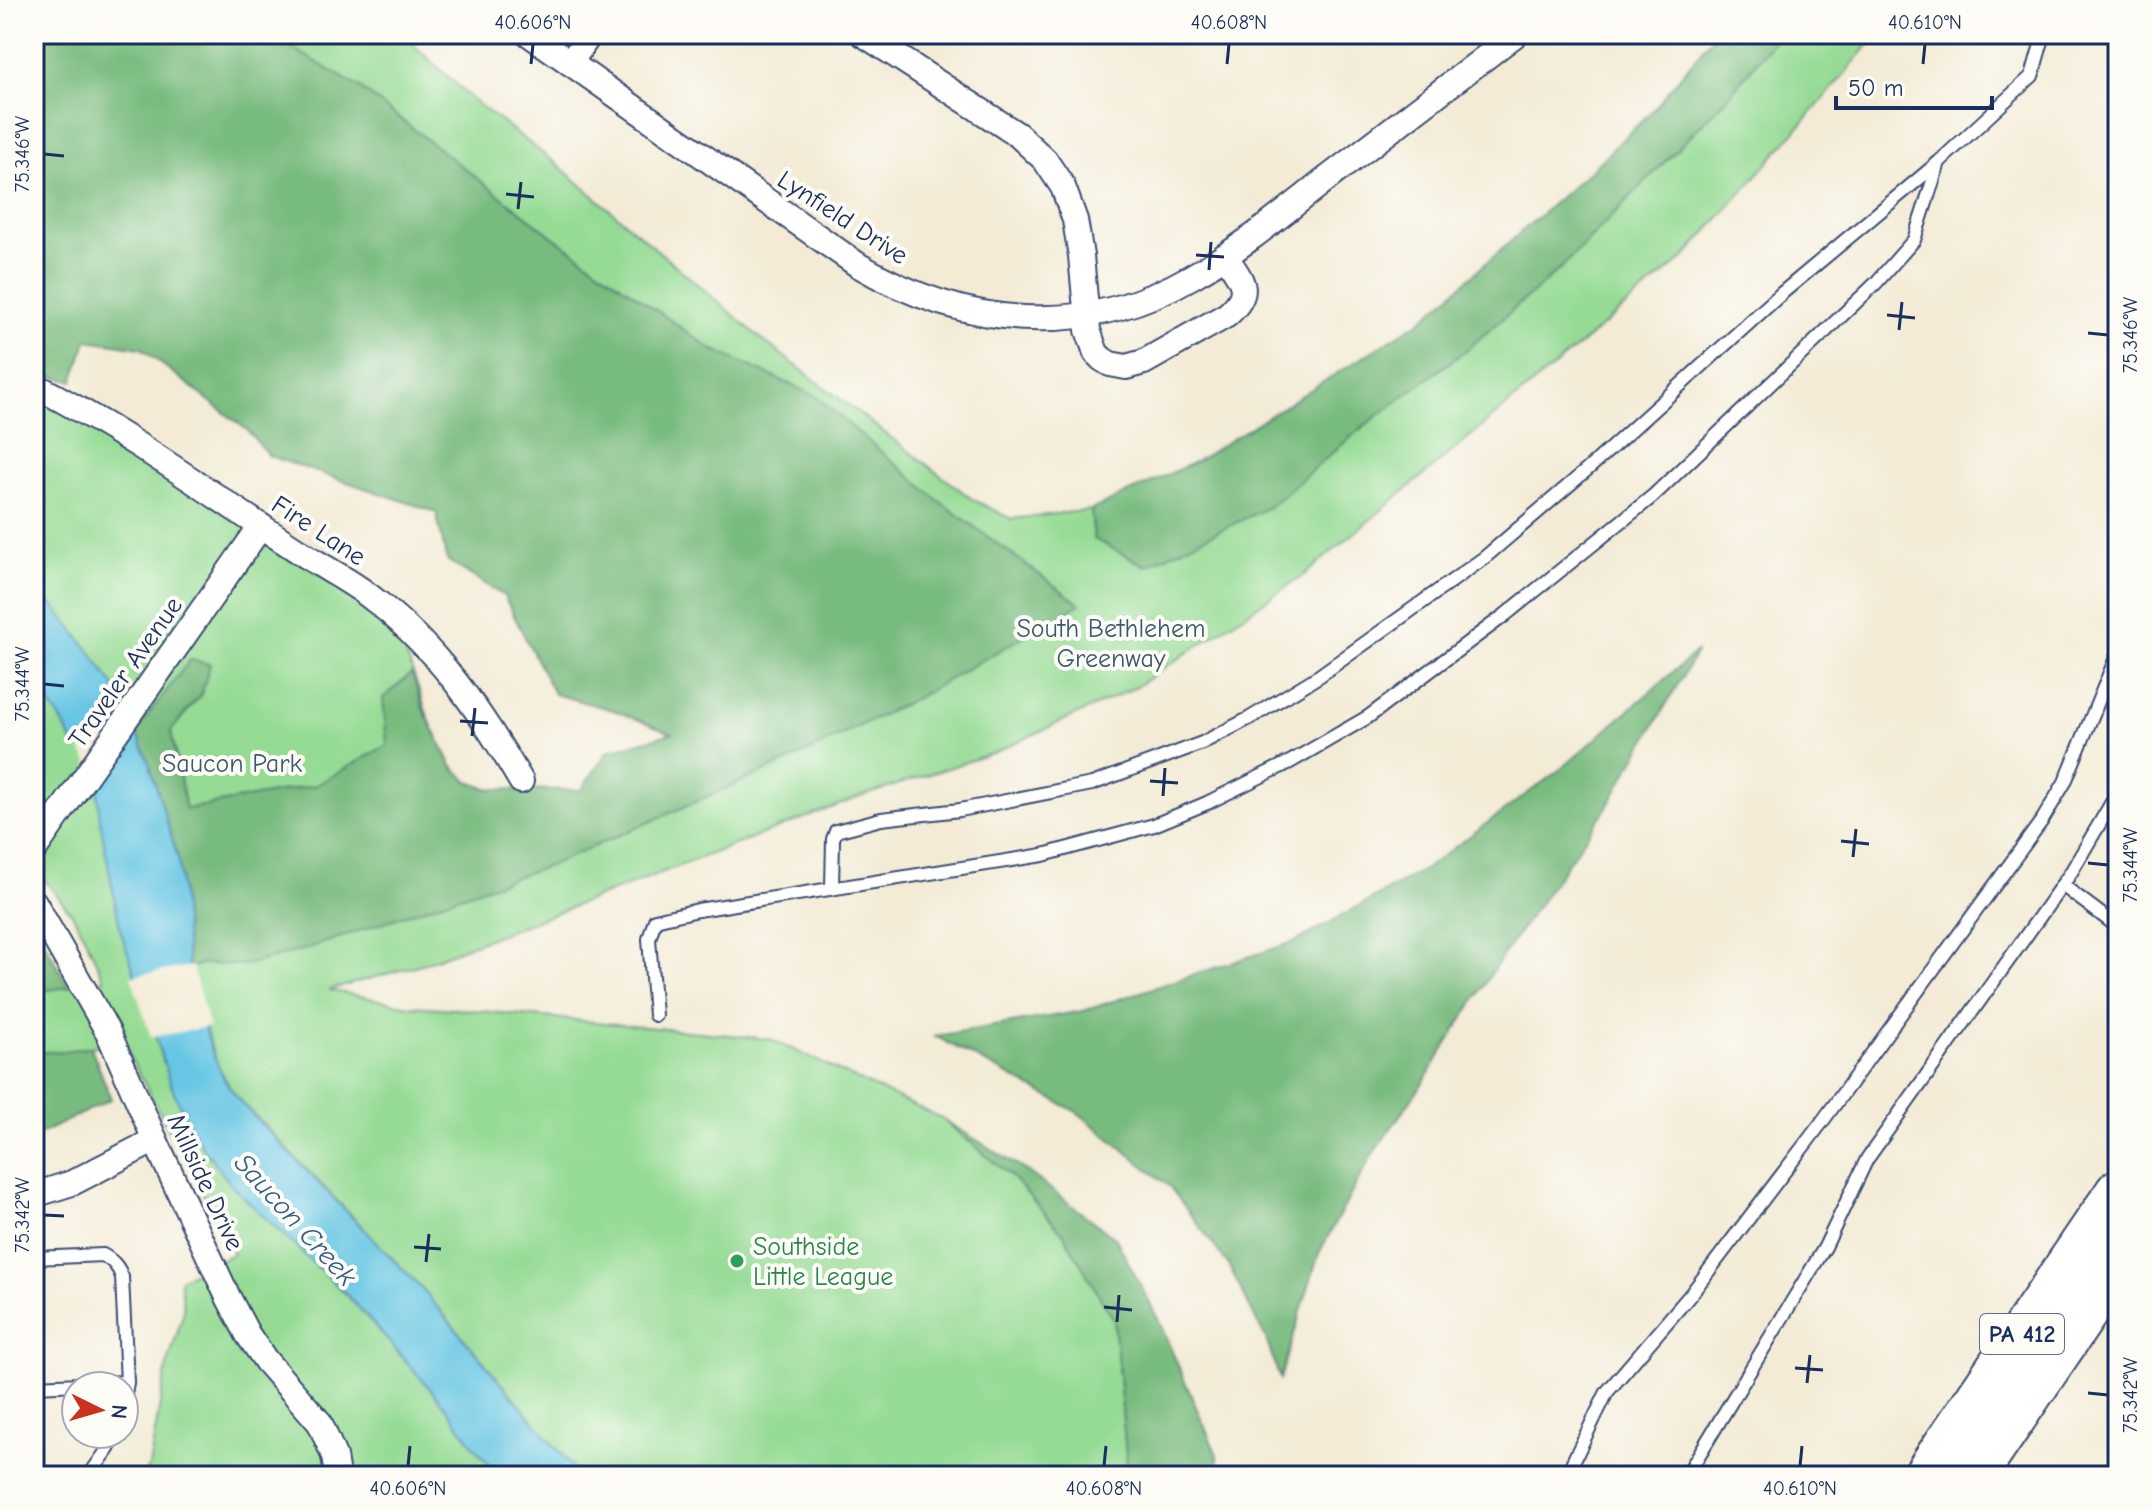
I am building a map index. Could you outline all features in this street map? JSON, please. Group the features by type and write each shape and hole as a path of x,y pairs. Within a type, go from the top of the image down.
{"highway":[{"name":"PA 412","path":"1925,1476 2118,1192"},
{"name":"PA 412","path":"1974,1476 2118,1264"}],"street":[{"name":"Lynfield Drive","path":"529,34 858,265 901,289 962,310 1001,317 1044,319 1119,307 1190,278 1225,256 1516,34"},
{"path":"570,63 590,34"},
{"path":"863,34 1018,135 1045,160 1063,187 1075,220 1091,342 1096,353 1110,364 1126,367 1144,362 1227,315 1239,303 1245,288 1225,256"},
{"name":"Fire Lane","path":"34,385 175,469 344,578 400,621 466,694 521,781"},
{"name":"Traveler Avenue","path":"34,850 261,526"},
{"name":"Millside Drive","path":"34,902 108,1032 155,1140 248,1335 282,1381 320,1423 334,1456 337,1476"},
{"path":"34,1195 72,1183 155,1140"}],"lane":[{"path":"832,888 833,839 836,831 881,819 960,810 1092,784 1202,743 1319,676 1484,558 1589,468 1782,293 1939,162 2032,76 2044,34"},
{"path":"655,1015 649,939 655,920 698,910 1043,855 1154,825 1290,762 1368,717 1505,615 1653,496 1875,284 1914,240 1939,162"},
{"path":"1566,1476 1607,1392 1691,1294 1822,1122 2043,819 2065,782 2118,653"},
{"path":"1684,1476 1825,1247 1867,1159 2062,885 2118,792"},
{"path":"2062,885 2118,927"},
{"path":"34,1258 103,1255 119,1268 126,1370"},
{"path":"34,1386 60,1385"},
{"path":"89,1476 107,1450"}],"green space":[{"path":"34,34 269,34 360,88 552,236 711,349 814,395 939,501 1080,604 918,697 793,759 551,865 306,949 246,965 188,967 179,862 149,762 136,731 190,660 210,664 202,693 171,731 186,809 316,785 387,745 383,698 412,673 424,711 452,766 469,782 488,789 581,790 608,751 672,733 613,710 554,694 504,596 447,560 436,512 269,456 247,430 141,348 87,340 73,381 34,371"},
{"path":"269,34 402,34 475,102 553,161 765,342 972,499 1011,519 1091,510 1094,539 1269,507 1364,426 1466,350 1562,267 1728,97 1779,34 1877,34 1686,256 1304,575 1136,687 996,752 857,798 422,964 329,990 410,1006 770,1039 941,1118 1012,1177 1063,1233 1114,1321 1128,1476 580,1476 421,1288 234,1094 218,1066 205,1028 171,1085 203,1148 233,1187 345,1293 379,1330 446,1407 499,1476 143,1476 149,1466 167,1366 184,1311 180,1279 233,1254 122,1042 34,1053 34,992 104,980 73,915 34,867 34,394 167,470 387,621 405,653 439,743 459,774 479,786 533,790 563,860 793,759 918,697 1079,604 939,501 814,395 711,349 552,236 360,88"},
{"path":"1715,34 1779,34 1728,97 1562,267 1466,350 1364,426 1269,507 1146,566 1094,539 1091,510 1195,462 1422,320 1591,170 1654,109"},
{"path":"1697,651 1607,807 1503,955 1420,1087 1372,1155 1319,1253 1280,1379 1266,1339 1228,1264 1169,1186 1077,1112 935,1036 1083,1011 1297,941 1425,869 1566,765"},
{"path":"34,923 69,987 34,992"},
{"path":"91,1047 111,1099 34,1137 34,1053"},
{"path":"941,1118 1028,1172 1116,1239 1157,1317 1217,1455 1218,1476 1128,1476 1114,1321 1063,1233 1012,1177"}],"water":[{"name":"Saucon Creek","path":"34,582 120,694 122,714 136,731 149,762 179,862 188,967 210,1047 225,1081 244,1106 421,1288 580,1476 499,1476 446,1407 379,1330 345,1293 233,1187 203,1148 171,1085 120,929 100,820 97,783 83,746 74,745 61,720 34,683"}],"pier":[{"path":"122,691 126,712 139,728 94,788 87,760 80,750"},
{"path":"192,966 209,1027 151,1037 131,976"}],"place":[{"name":"Southside Little League","path":"737,1261"}],"park label":[{"name":"South Bethlehem Greenway","path":"1111,643"},
{"name":"Saucon Park","path":"232,763"}]}
